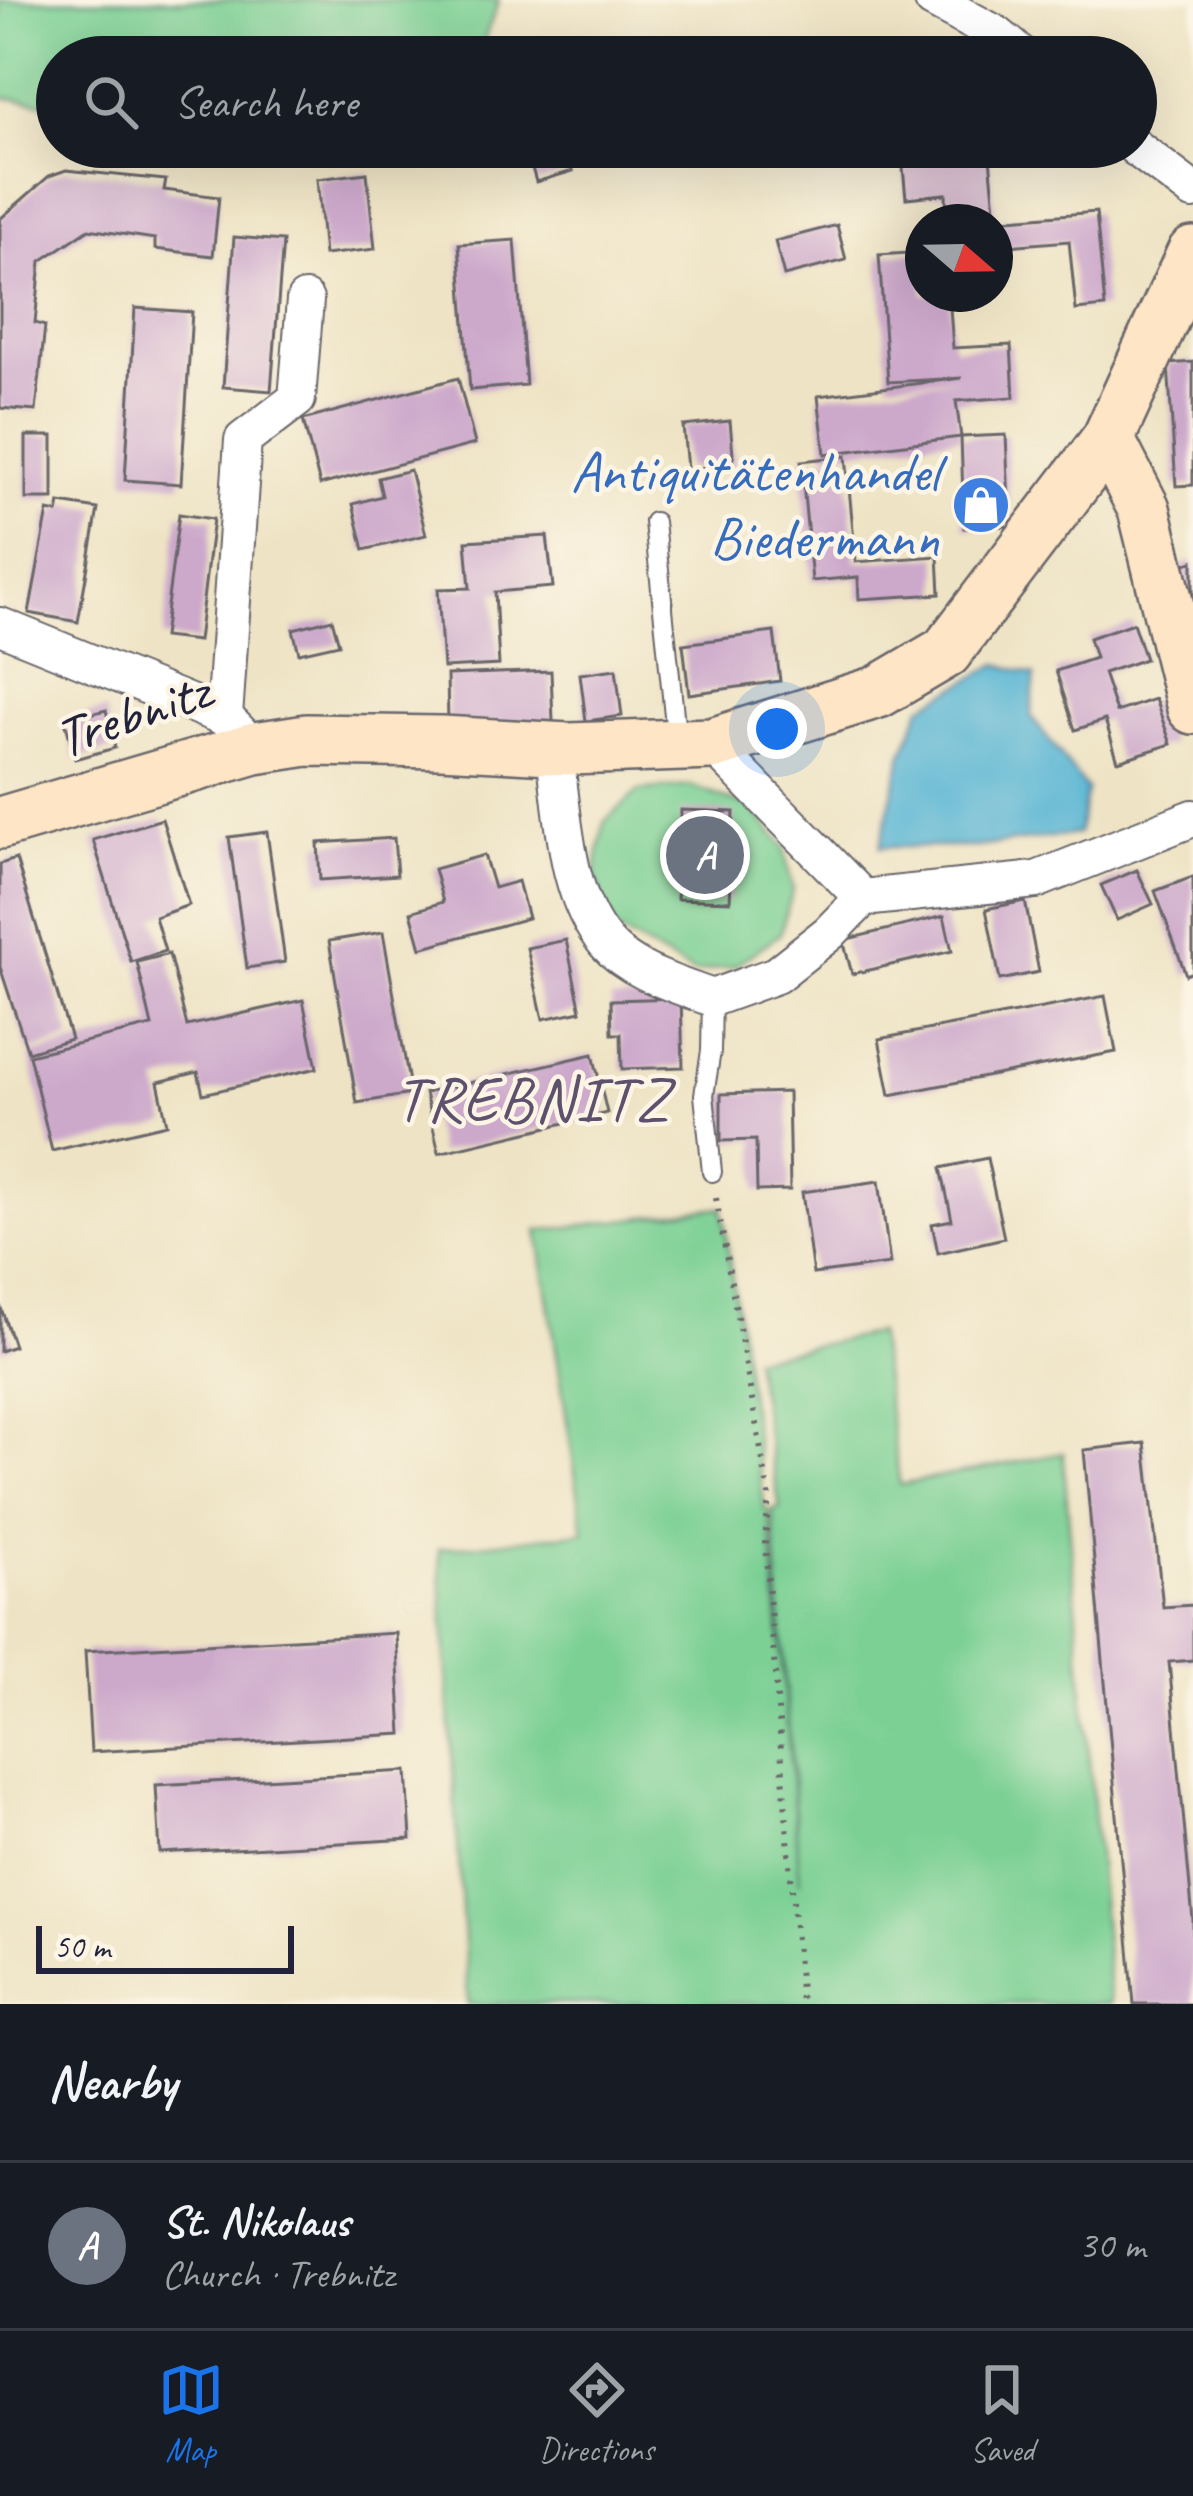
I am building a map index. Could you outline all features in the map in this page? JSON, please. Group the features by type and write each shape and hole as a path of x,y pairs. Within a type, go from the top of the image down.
{"street":[{"path":"933,0 998,36"},
{"path":"1157,163 1193,191"},
{"path":"304,300 298,399 243,440 239,732 308,740 554,748 694,745 878,692 946,652 1108,439 1193,253"},
{"path":"1108,439 1144,509 1193,708"},
{"name":"Trebnitz","path":"0,626 239,732"},
{"name":"Trebnitz","path":"0,824 239,732"},
{"path":"694,745 863,898"},
{"path":"554,748 577,892 607,944 654,976 712,998 776,974 829,933 863,898 1036,880 1193,818"}],"lane":[{"path":"654,522 694,745"},
{"path":"712,998 704,1095 712,1172"}],"path":[{"path":"712,1172 769,1495 765,1544 801,2004"}],"green space":[{"path":"0,0 499,0 486,36 36,36 36,102 0,97"},
{"path":"690,786 752,808 784,847 793,890 780,934 734,966 694,973 614,929 595,875 604,822 639,791"},
{"path":"722,1207 765,1510 769,1511 800,1882 773,1510 780,1508 753,1358 877,1333 900,1485 1063,1453 1110,2004 468,2004 439,1549 584,1532 538,1231"}],"water":[{"path":"998,664 1035,675 1031,716 1087,790 1078,834 976,847 880,847 902,756 922,706"}],"building":[{"path":"532,168 572,168 573,171 536,182"},
{"path":"903,168 991,168 994,204 946,204 946,194 906,198"},
{"path":"66,170 166,180 164,190 219,197 213,256 155,249 155,239 89,229 41,261 35,323 45,326 36,411 0,408 0,219 49,176"},
{"path":"367,173 375,249 324,255 317,179"},
{"path":"1096,212 1105,307 1076,310 1069,241 1013,246 1013,219"},
{"path":"837,225 846,260 784,276 775,241"},
{"path":"234,237 283,241 271,391 223,387"},
{"path":"515,240 526,385 470,390 459,244"},
{"path":"905,253 905,312 950,312 953,348 1011,345 1014,397 956,401 961,437 825,454 818,396 962,378 888,382 879,255"},
{"path":"135,308 192,312 181,484 125,480"},
{"path":"1193,362 1193,485 1176,486 1168,364"},
{"path":"458,378 475,444 320,485 303,420"},
{"path":"730,421 734,465 687,469 683,426"},
{"path":"1006,435 1010,526 964,528 961,437"},
{"path":"26,436 53,436 53,499 26,499"},
{"path":"846,456 856,562 938,556 940,594 859,599 858,577 812,581 801,461"},
{"path":"410,470 426,535 364,550 353,504 382,496 378,478"},
{"path":"60,503 98,509 78,622 29,613 48,511 58,513"},
{"path":"179,514 213,519 198,641 163,637"},
{"path":"547,536 553,587 495,592 499,665 443,668 438,589 470,588 466,541"},
{"path":"1193,561 1193,599 1180,566"},
{"path":"332,619 339,644 299,653 293,629"},
{"path":"1133,623 1145,659 1103,673 1116,712 1155,699 1171,744 1118,761 1105,720 1075,730 1056,671 1095,658 1089,638"},
{"path":"774,632 780,681 689,694 683,644"},
{"path":"616,669 622,716 586,721 580,674"},
{"path":"551,671 553,721 448,725 447,675"},
{"path":"106,710 115,748 75,759 65,720"},
{"path":"681,810 734,812 730,901 677,899"},
{"path":"162,819 189,905 155,917 165,951 131,962 93,840"},
{"path":"267,832 285,962 247,968 229,837"},
{"path":"394,838 397,875 320,880 318,843"},
{"path":"484,855 494,888 518,881 528,918 421,948 411,912 443,902 434,869"},
{"path":"16,859 71,1039 28,1052 0,967 0,864"},
{"path":"1137,870 1153,904 1117,920 1101,885"},
{"path":"1193,877 1193,972 1186,975 1155,891"},
{"path":"1025,901 1039,972 1000,980 986,909"},
{"path":"944,916 952,951 852,974 843,940"},
{"path":"383,932 411,1094 357,1103 329,941"},
{"path":"566,940 581,1011 543,1019 527,948"},
{"path":"169,954 187,1026 303,1000 317,1068 203,1094 198,1072 158,1082 167,1124 52,1151 29,1055 152,1026 137,962"},
{"path":"1105,996 1116,1052 890,1095 879,1039"},
{"path":"681,998 683,1067 622,1069 621,1034 612,1034 611,1000"},
{"path":"593,1054 607,1113 439,1153 425,1093"},
{"path":"788,1092 790,1190 757,1191 756,1140 721,1141 721,1094"},
{"path":"987,1158 1004,1238 938,1253 932,1224 952,1220 941,1168"},
{"path":"879,1181 890,1264 813,1274 802,1192"},
{"path":"0,1305 14,1346 0,1351"},
{"path":"1145,1443 1163,1607 1193,1605 1193,1660 1169,1662 1193,1920 1193,2004 1134,2004 1084,1450"},
{"path":"396,1633 402,1734 91,1752 85,1651"},
{"path":"407,1771 411,1839 160,1853 156,1785"}],"place":[{"name":"Antiquitätenhandel Biedermann","path":"981,505"},
{"name":"St. Nikolaus","path":"705,855"}],"district":[{"name":"TREBNITZ","path":"533,1099"}]}
